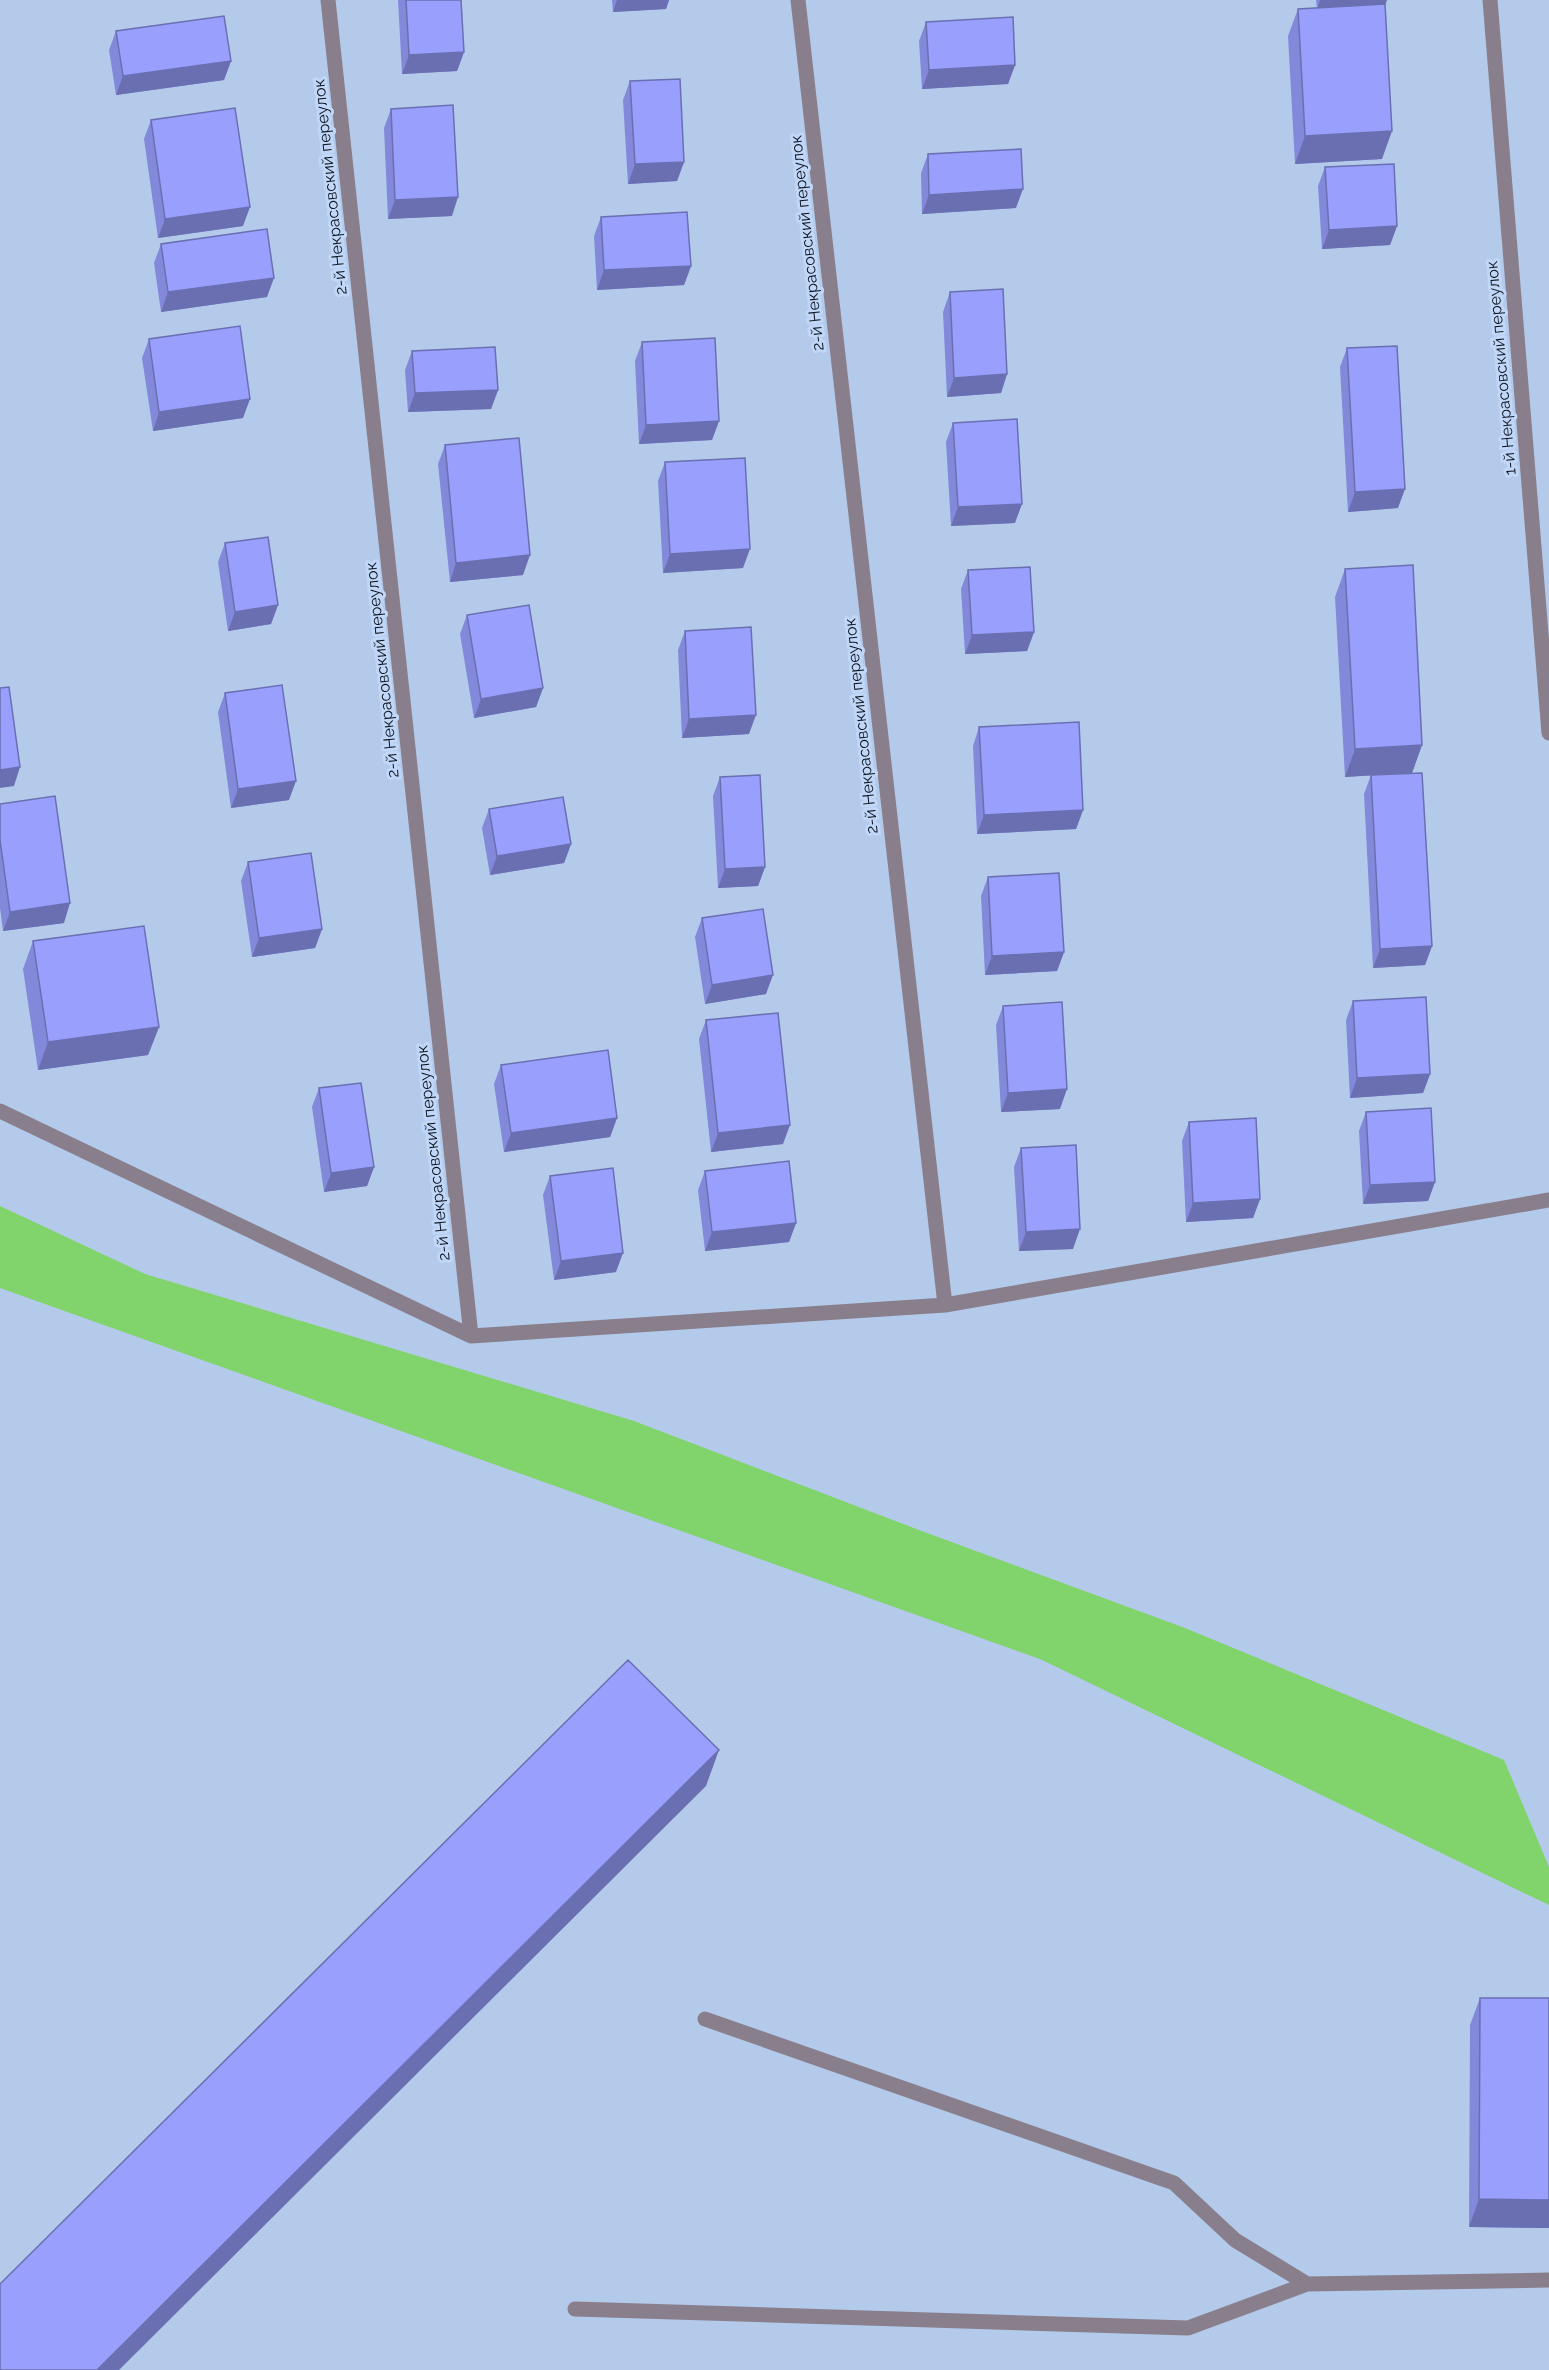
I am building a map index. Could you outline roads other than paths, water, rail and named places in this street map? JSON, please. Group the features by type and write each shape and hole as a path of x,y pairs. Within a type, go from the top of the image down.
{"street":[{"name":"2-й Некрасовский переулок","path":"328,0 471,1336"},
{"name":"2-й Некрасовский переулок","path":"798,0 945,1305"},
{"name":"1-й Некрасовский переулок","path":"1490,0 1549,733"},
{"path":"0,1111 471,1336 945,1305 1549,1200"},
{"path":"705,2019 1174,2183 1235,2240 1307,2284"},
{"path":"575,2309 1188,2328 1307,2284 1549,2280"}]}
